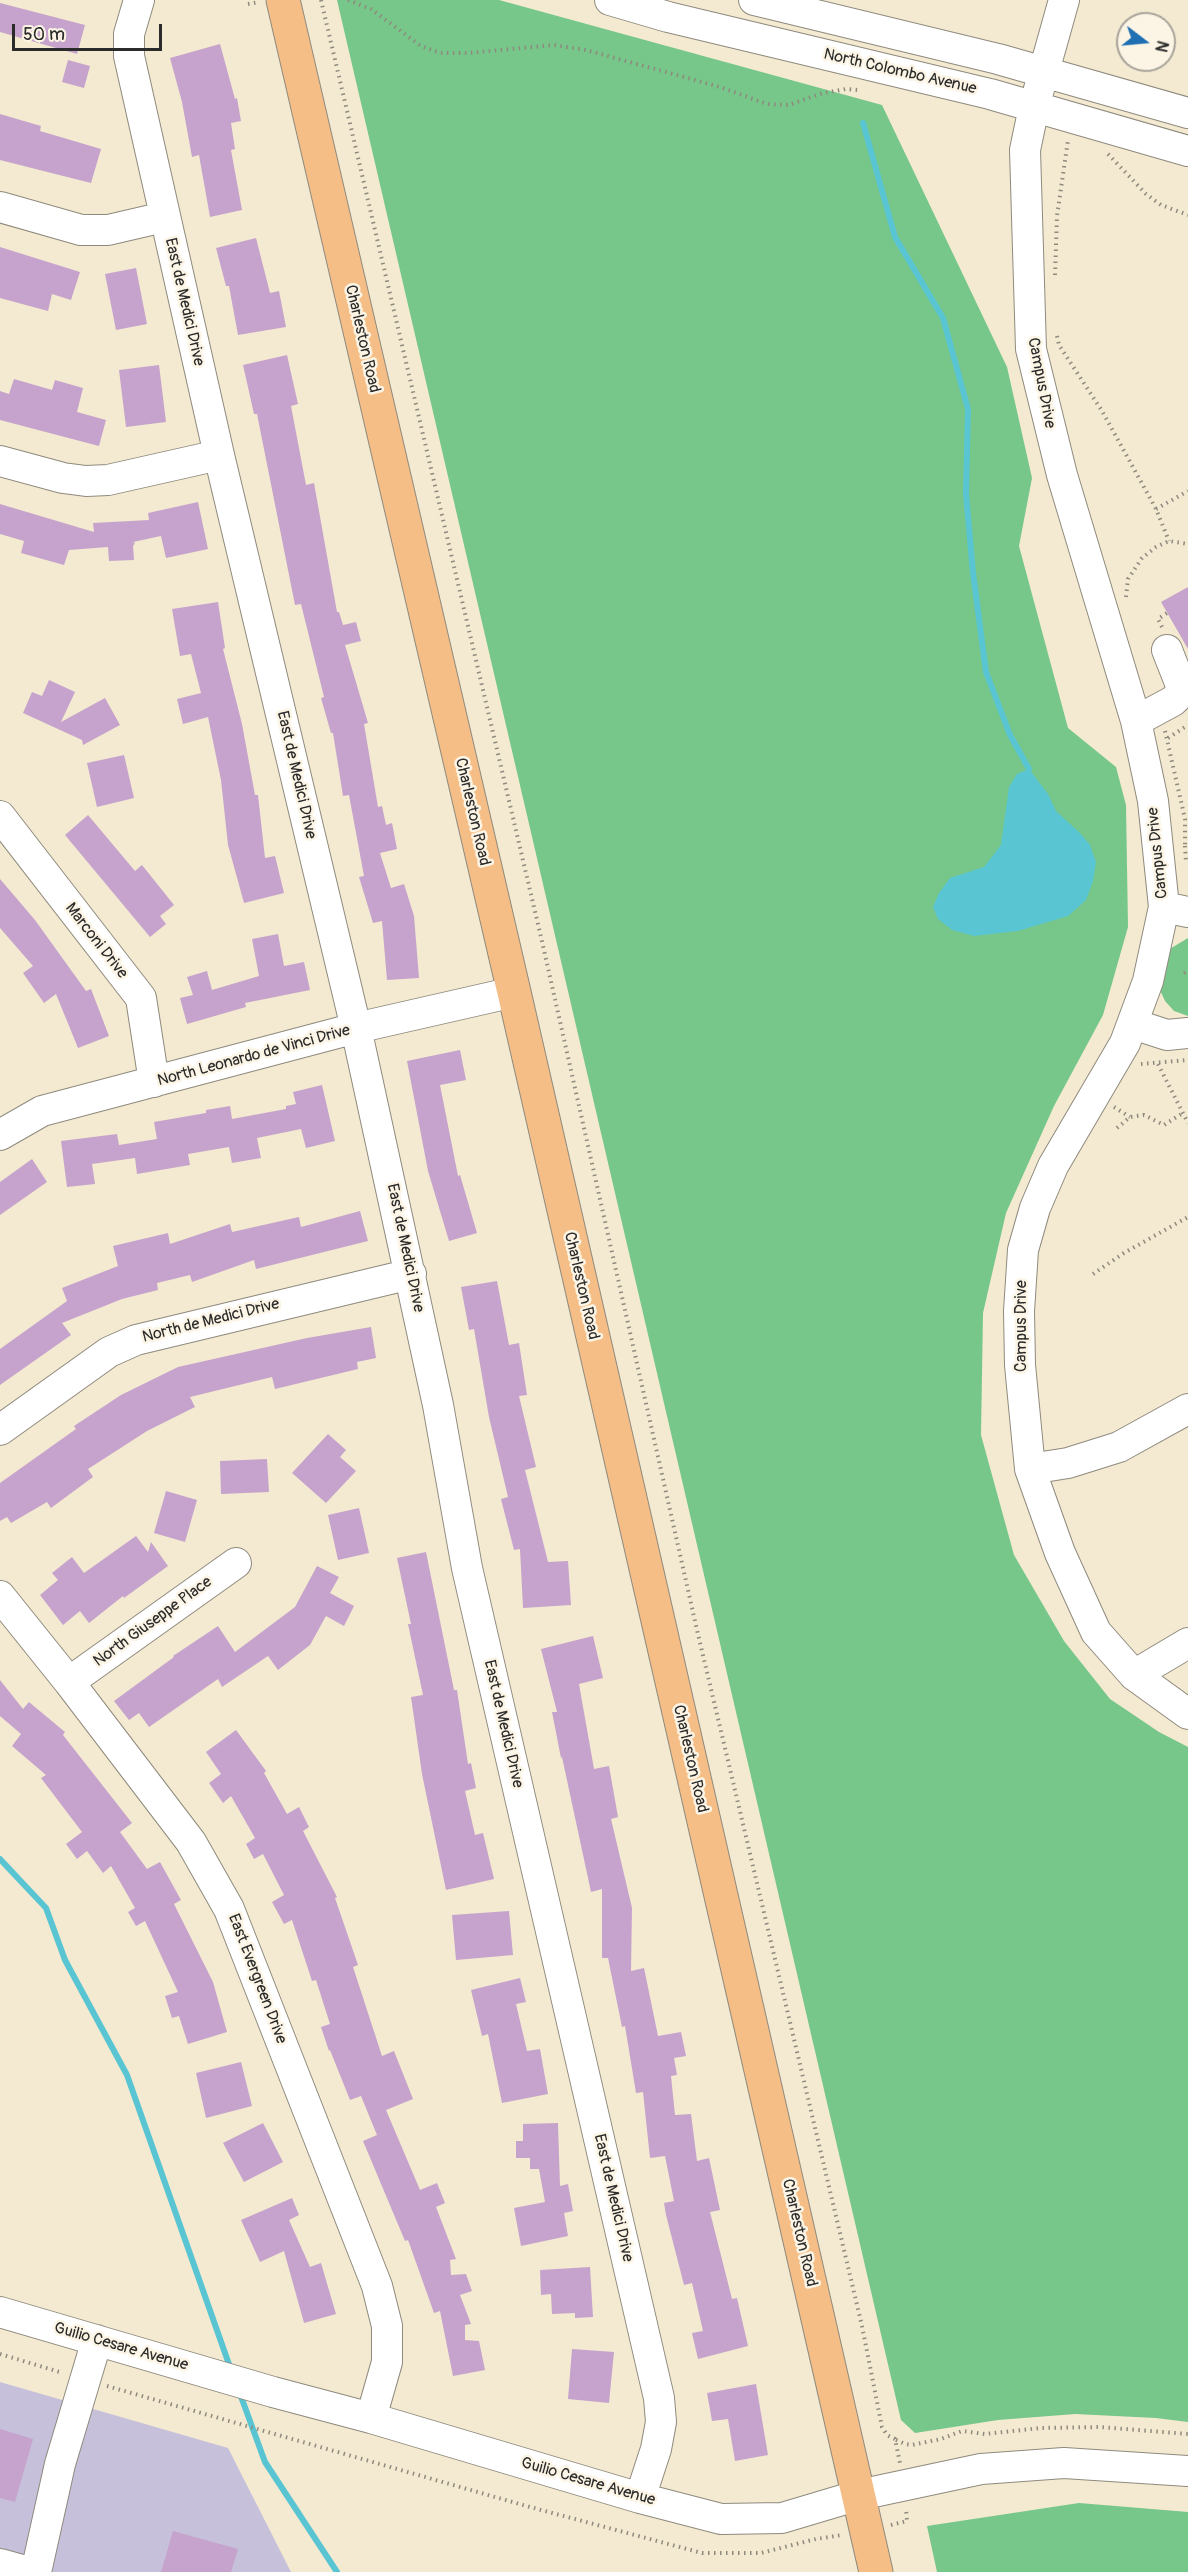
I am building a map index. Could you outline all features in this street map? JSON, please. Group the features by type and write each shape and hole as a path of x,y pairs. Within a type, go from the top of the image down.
{"main road":[{"name":"Charleston Road","path":"283,0 514,992 876,2572"}],"street":[{"name":"East de Medici Drive","path":"139,0 129,34 129,56 219,455 356,1028 438,1405 467,1568 659,2398 661,2421 656,2449 640,2498"},
{"name":"North Colombo Avenue","path":"610,0 670,8 990,93 1031,119 1073,133 1188,151"},
{"path":"754,0 998,59 1188,113"},
{"name":"Campus Drive","path":"1064,0 1031,119 1025,150 1031,350 1057,456 1136,721 1176,910 1125,1042 1053,1166 1035,1208 1023,1250 1019,1311 1020,1365 1030,1469 1060,1552 1096,1632 1134,1675 1188,1714"},
{"path":"0,207 81,230 108,230 165,217"},
{"path":"0,461 63,478 86,481 108,480 219,455"},
{"path":"1136,721 1173,701 1181,693 1180,683 1167,650"},
{"name":"Marconi Drive","path":"0,816 141,998 154,1082"},
{"name":"North Leonardo de Vinci Drive","path":"0,1135 42,1111 356,1028 514,992"},
{"path":"1133,1024 1167,1035 1188,1033"},
{"name":"North de Medici Drive","path":"0,1430 109,1352 136,1340 411,1274"},
{"path":"1030,1469 1068,1463 1119,1447 1188,1409"},
{"name":"North Giuseppe Place","path":"69,1682 236,1563"},
{"name":"East Evergreen Drive","path":"0,1596 191,1842 229,1908 377,2286 387,2326 387,2362 371,2418"},
{"path":"1134,1675 1188,1642"},
{"name":"Guilio Cesare Avenue","path":"0,2312 640,2498 721,2519 782,2518 859,2495 981,2469 1064,2463 1188,2470"},
{"path":"36,2572 60,2464 97,2340"},
{"path":"0,2564 29,2572"}],"path":[{"path":"321,0 542,937 697,1629 862,2326 882,2427 887,2435 912,2445 941,2439 962,2431 985,2434 1041,2428 1100,2427 1188,2433"},
{"path":"348,0 371,9 421,46 440,53 468,53 554,45 575,48 720,87 767,104 789,105 823,93 846,89 870,90"},
{"path":"1031,119 1073,133 1056,216 1055,285"},
{"path":"1103,149 1146,194 1161,205 1188,215"},
{"path":"1055,330 1059,345 1102,411 1156,509 1170,541"},
{"path":"1156,509 1188,490"},
{"path":"1168,738 1188,725"},
{"path":"1137,1067 1143,1063 1158,1064 1188,1060"},
{"path":"1158,1064 1187,1120"},
{"path":"1119,1096 1113,1106 1130,1117"},
{"path":"1117,1128 1130,1117 1144,1115 1164,1125 1183,1113"},
{"path":"1093,1274 1124,1253 1188,1217"},
{"path":"0,2354 530,2508 702,2553 761,2553 816,2539 867,2531 907,2521 905,2485 895,2439"}],"shaded area":[{"path":"0,2382 228,2448 291,2572 0,2572"}],"green space":[{"path":"337,0 499,0 882,105 1007,367 1032,478 1019,546 1068,728 1116,767 1126,805 1128,927 1103,1015 1054,1106 1006,1213 983,1313 981,1435 1014,1555 1064,1641 1110,1699 1159,1732 1188,1747 1188,2422 1075,2414 998,2420 915,2433 901,2420"},
{"path":"1188,938 1188,1016 1174,1011 1165,1001 1160,990 1168,950"},
{"path":"1079,2503 1188,2512 1188,2572 937,2572 927,2526"}],"water":[{"path":"1029,769 1048,794 1056,811 1090,845 1096,862 1093,881 1086,900 1068,916 1018,931 974,936 952,930 938,919 933,907 939,893 950,878 984,867 1001,845 1009,787 1017,774"}],"building":[{"path":"0,3 85,25 77,54 0,32"},
{"path":"220,44 235,99 237,98 241,121 231,123 235,149 231,150 242,210 210,217 199,155 192,157 182,102 170,58"},
{"path":"68,60 90,66 84,88 62,82"},
{"path":"0,114 41,126 40,131 101,149 91,183 0,160"},
{"path":"256,238 270,293 279,291 286,327 238,335 229,286 226,286 216,248"},
{"path":"0,247 80,272 71,300 52,294 48,311 0,298"},
{"path":"136,268 147,324 116,330 105,274"},
{"path":"287,355 298,404 291,406 306,485 314,483 337,612 339,612 343,625 356,622 361,641 345,645 368,723 364,724 378,807 382,806 386,825 392,823 397,849 380,853 391,888 404,884 414,916 419,978 387,980 382,921 373,923 359,877 364,876 349,795 343,796 333,733 331,733 321,698 324,697 301,604 295,605 257,414 254,414 243,365"},
{"path":"159,365 166,422 126,427 119,370"},
{"path":"14,379 52,390 55,380 83,388 77,412 106,420 99,446 0,420 0,391 9,394"},
{"path":"198,502 208,549 166,558 161,536 133,542 135,543 133,546 134,560 109,561 108,547 69,550 64,565 21,553 24,541 0,534 0,504 94,532 93,523 149,520 148,513"},
{"path":"1188,587 1188,649 1161,602"},
{"path":"218,602 225,648 223,649 242,724 255,795 258,795 265,858 275,856 284,893 244,903 228,845 221,780 208,717 183,724 177,699 201,693 191,654 180,656 172,609"},
{"path":"49,680 75,692 61,722 105,698 120,725 83,745 82,740 23,713 32,692 42,696"},
{"path":"124,755 134,798 97,807 87,763"},
{"path":"88,815 135,871 142,865 174,905 160,916 166,924 150,937 65,835"},
{"path":"0,879 35,920 86,991 91,989 109,1036 78,1048 56,994 44,1003 23,973 33,966 0,928"},
{"path":"278,934 284,966 304,962 310,990 245,1003 246,1007 187,1024 180,998 193,995 187,977 207,971 212,990 259,976 252,939"},
{"path":"460,1050 466,1080 440,1085 458,1176 460,1175 477,1233 449,1241 428,1171 407,1061"},
{"path":"322,1085 335,1141 306,1148 301,1129 257,1138 261,1158 232,1163 229,1147 188,1154 190,1165 137,1174 135,1158 92,1164 95,1184 67,1187 61,1141 117,1134 119,1145 157,1139 154,1122 206,1113 206,1110 230,1106 232,1119 286,1109 286,1106 296,1104 293,1092"},
{"path":"32,1159 47,1182 0,1215 0,1182"},
{"path":"360,1211 368,1241 256,1269 254,1260 192,1282 190,1275 157,1283 158,1290 122,1299 62,1323 71,1335 0,1385 0,1349 67,1301 62,1288 118,1266 113,1246 168,1233 170,1244 230,1224 232,1232 299,1217 301,1227"},
{"path":"497,1281 509,1345 519,1343 527,1395 519,1396 536,1467 525,1470 548,1562 568,1561 571,1605 523,1608 520,1549 514,1550 501,1499 508,1497 489,1417 474,1329 469,1330 461,1287"},
{"path":"371,1327 376,1358 357,1362 358,1369 275,1389 272,1377 190,1397 195,1407 147,1431 88,1469 93,1477 51,1508 47,1502 11,1523 7,1517 0,1521 0,1483 76,1429 74,1426 121,1395 178,1367 307,1338"},
{"path":"328,1434 346,1450 340,1457 356,1471 326,1503 292,1473"},
{"path":"267,1459 269,1492 221,1494 220,1461"},
{"path":"166,1491 197,1500 185,1542 154,1533"},
{"path":"359,1508 369,1553 338,1560 328,1515"},
{"path":"136,1536 148,1552 151,1542 168,1566 124,1598 123,1596 89,1623 80,1611 63,1625 40,1595 58,1580 52,1573 72,1557 84,1573"},
{"path":"426,1552 454,1690 457,1690 468,1764 471,1763 476,1788 465,1791 475,1835 483,1833 494,1879 446,1890 422,1774 411,1697 423,1695 397,1558"},
{"path":"317,1566 339,1577 330,1593 354,1606 344,1626 326,1616 310,1645 278,1670 268,1656 222,1687 218,1679 149,1727 139,1713 129,1720 114,1701 173,1656 218,1626 235,1652 295,1607"},
{"path":"593,1636 603,1678 579,1684 594,1769 609,1766 618,1817 611,1819 632,1908 631,1971 644,1968 658,2036 681,2032 686,2056 674,2058 677,2075 671,2076 675,2115 691,2114 697,2161 709,2158 720,2210 710,2212 732,2299 737,2298 748,2346 698,2359 692,2333 703,2331 692,2283 684,2285 666,2215 664,2203 674,2201 665,2156 650,2158 643,2092 636,2093 625,2026 622,2027 608,1958 602,1958 602,1889 591,1892 552,1712 557,1712 541,1649"},
{"path":"0,1680 23,1709 29,1702 65,1732 63,1735 132,1823 120,1832 147,1869 160,1862 181,1900 174,1904 213,1982 227,2032 188,2044 179,2016 172,2018 165,1996 178,1992 145,1921 136,1926 128,1912 135,1908 111,1866 103,1873 87,1851 77,1859 66,1844 82,1832 41,1778 46,1775 12,1746 21,1734 0,1716"},
{"path":"236,1730 266,1771 264,1773 287,1814 299,1807 309,1827 303,1831 337,1897 335,1898 358,1965 353,1967 382,2056 394,2051 413,2099 386,2110 420,2190 437,2183 445,2203 436,2207 456,2259 450,2260 451,2275 466,2274 472,2291 460,2295 471,2324 465,2325 465,2340 479,2341 485,2370 453,2376 440,2311 434,2313 408,2240 405,2241 363,2141 377,2135 361,2096 350,2100 329,2051 321,2027 330,2024 316,1980 312,1981 292,1920 284,1924 272,1902 284,1895 263,1854 254,1859 246,1844 255,1838 231,1796 223,1803 209,1783 221,1774 206,1752"},
{"path":"509,1911 513,1955 456,1960 452,1915"},
{"path":"520,1978 526,2002 516,2004 527,2051 540,2049 548,2094 502,2103 488,2034 482,2036 471,1990"},
{"path":"241,2062 252,2106 206,2118 196,2073"},
{"path":"263,2123 283,2162 244,2182 223,2143"},
{"path":"558,2123 560,2186 568,2184 573,2211 564,2213 568,2236 521,2246 514,2208 545,2202 539,2169 530,2169 530,2158 516,2158 516,2141 523,2141 523,2124"},
{"path":"292,2198 299,2215 289,2220 310,2267 321,2263 336,2314 304,2323 284,2251 260,2262 241,2220"},
{"path":"590,2267 593,2317 575,2318 575,2313 552,2314 551,2294 541,2295 540,2270"},
{"path":"572,2349 614,2352 609,2403 568,2399"},
{"path":"756,2384 768,2455 735,2461 728,2419 712,2421 707,2393"},
{"path":"0,2429 33,2439 15,2502 0,2498"},
{"path":"173,2531 238,2549 231,2572 161,2572"}],"waterway":[{"path":"863,123 895,237 943,318 968,409 966,494 973,573 986,672 1010,735 1029,769"},
{"path":"0,1859 46,1908 65,1960 127,2075 231,2370"},
{"path":"239,2391 265,2462 337,2572"}]}
